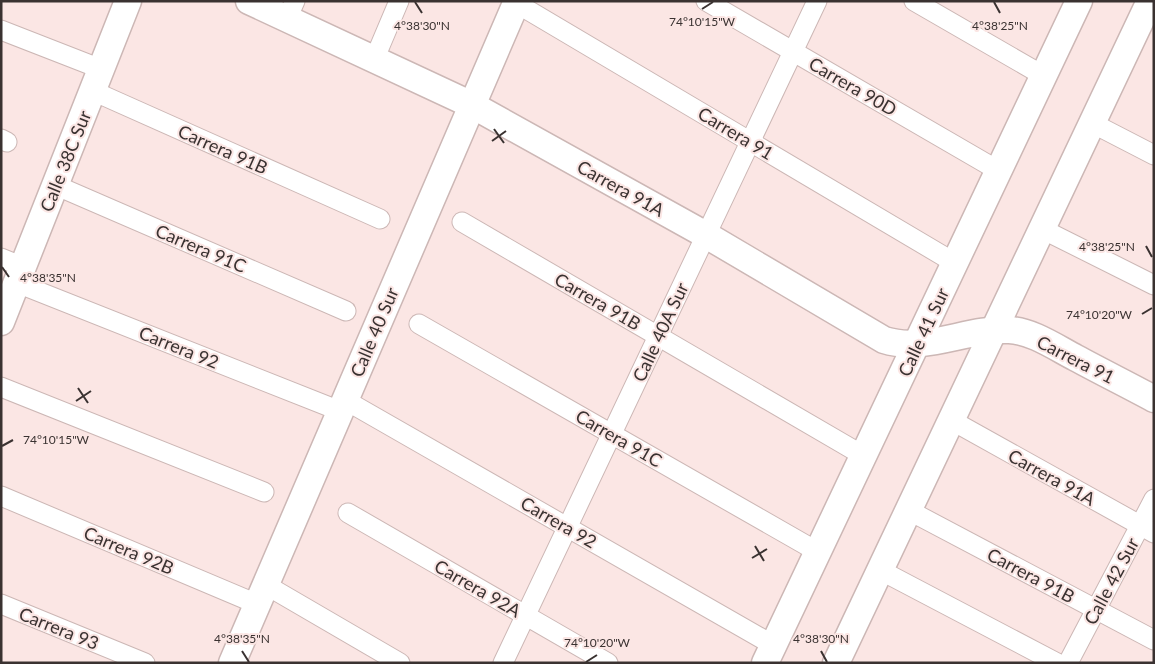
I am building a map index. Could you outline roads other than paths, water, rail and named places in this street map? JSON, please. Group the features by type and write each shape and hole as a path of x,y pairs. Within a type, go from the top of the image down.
{"street":[{"name":"Calle 38C Sur","path":"1,322 14,269 56,185 128,1"},
{"name":"Carrera 91A","path":"249,1 291,10 374,60 472,106 706,235 884,340 896,344 917,344 994,330"},
{"path":"374,60 399,1"},
{"name":"Carrera 90D","path":"706,1 999,171"},
{"name":"Calle 40A Sur","path":"503,663 817,1"},
{"path":"914,1 1044,76"},
{"name":"Calle 41 Sur","path":"769,654 1079,1"},
{"path":"837,662 1150,1"},
{"name":"Calle 40 Sur","path":"232,663 516,2"},
{"name":"Carrera 91","path":"516,2 956,263"},
{"name":"Carrera 91B","path":"1,30 97,80 380,219"},
{"path":"1092,123 1154,155"},
{"name":"Carrera 91C","path":"56,185 346,311"},
{"name":"Carrera 91B","path":"462,222 864,456"},
{"path":"1042,230 1154,285"},
{"name":"Carrera 92","path":"14,269 343,406 568,527 769,654"},
{"name":"Carrera 91C","path":"420,324 818,552"},
{"name":"Carrera 91","path":"994,330 1017,331 1032,336 1154,399"},
{"path":"1,387 264,492"},
{"name":"Carrera 91A","path":"951,420 1147,530"},
{"name":"Carrera 92B","path":"1,496 262,595 400,663"},
{"name":"Calle 42 Sur","path":"1068,663 1096,609 1147,530 1154,499"},
{"name":"Carrera 91B","path":"908,510 1154,640"},
{"name":"Carrera 92A","path":"348,513 608,663"},
{"path":"880,570 1057,663"},
{"name":"Carrera 93","path":"1,604 145,663"}]}
